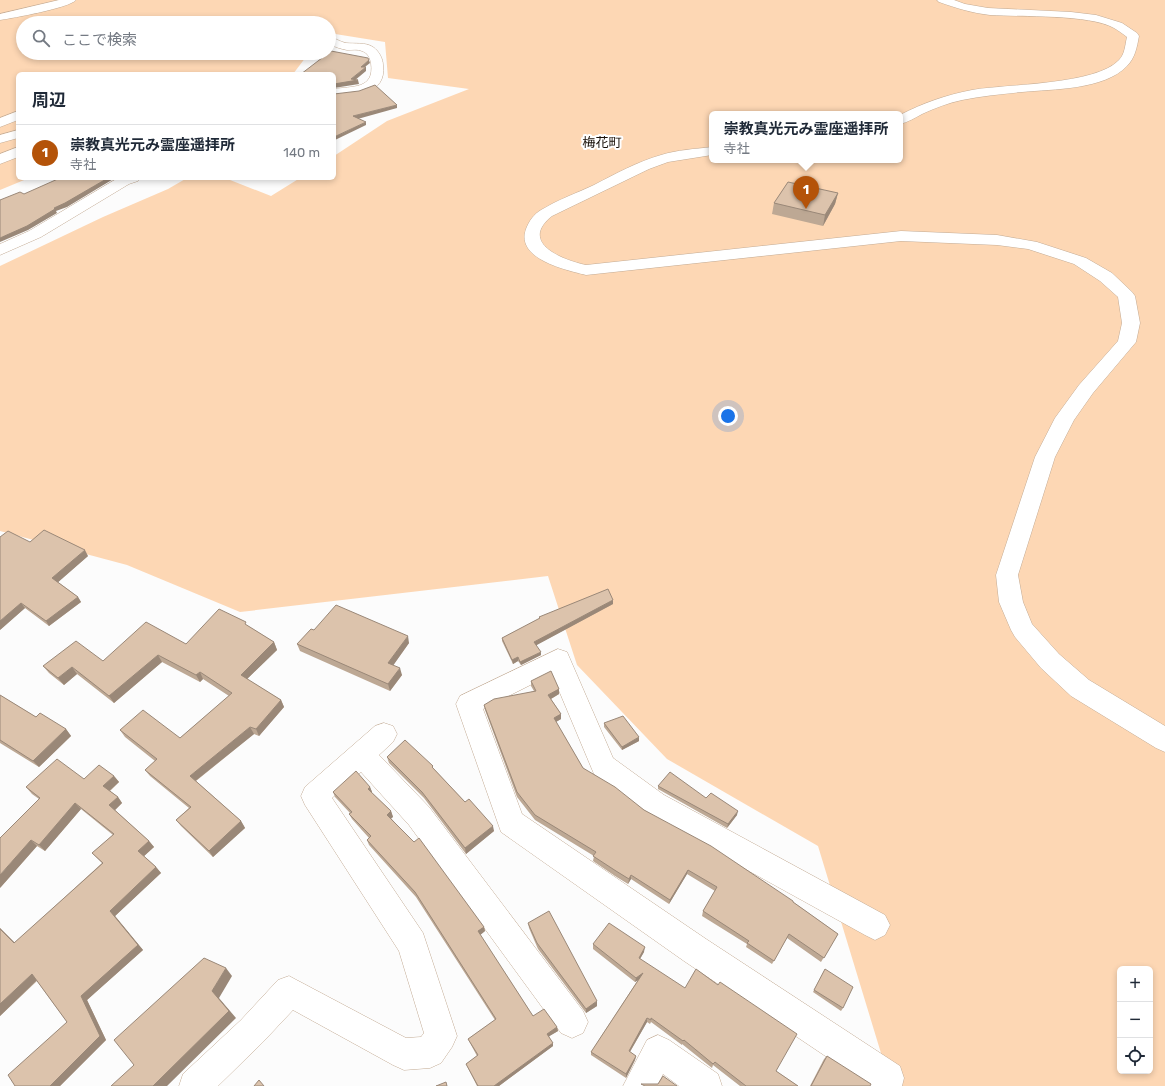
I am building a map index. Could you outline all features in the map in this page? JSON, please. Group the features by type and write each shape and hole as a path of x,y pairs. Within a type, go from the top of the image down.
{"street":[{"path":"0,17 29,5 70,0"},
{"path":"903,118 937,101 962,96 1085,80 1105,74 1119,67 1130,53 1133,36 1128,28 1117,21 1101,16 1084,12 976,9 943,0"},
{"path":"990,0 1006,1"},
{"path":"336,43 343,46 360,47 370,51 376,60 378,69 372,83 367,88 336,93"},
{"path":"0,111 16,107"},
{"path":"0,123 16,116"},
{"path":"0,139 16,135"},
{"path":"0,160 16,152"},
{"path":"709,152 665,158 644,166 547,213 536,224 532,239 537,249 550,259 565,265 586,270 901,236 997,240 1031,245 1080,262 1106,277 1126,296 1131,324 1127,342 1086,389 1065,418 1045,457 1007,575 1011,602 1023,630 1050,661 1080,688 1165,740"},
{"path":"0,250 35,234 73,210 127,180"},
{"path":"875,925 654,804 603,766 558,659 470,704 511,823 695,950 888,1078 886,1086"},
{"path":"194,1086 252,1031 289,991 404,1054 430,1052 441,1036 412,944 315,796 384,734"},
{"path":"361,754 419,816 572,1022"},
{"path":"639,1086 658,1051 706,1086"}],"shaded area":[{"path":"0,0 1165,0 1165,1086 891,1086 818,846 667,759 577,665 548,576 240,612 127,565 0,531 0,266 103,217 168,189 184,180 230,180 271,196 297,180 336,180 336,155 387,121 469,89 388,78 385,42 336,34 336,16 16,16 16,60 304,60 295,72 16,72 16,180 24,180 0,190"}],"building":[{"path":"336,52 368,58 369,60 361,67 366,67 351,79 358,80 336,84 336,72 304,72 319,60 336,60"},
{"path":"375,85 397,105 353,116 366,122 336,136 336,94 359,91"},
{"path":"56,180 105,180 54,208 55,209 27,226 0,238 0,200 20,192 24,194"},
{"path":"788,182 838,193 825,215 774,203"},
{"path":"44,530 85,550 52,578 78,597 46,621 21,603 0,621 0,537 8,531 30,542"},
{"path":"608,589 613,600 534,642 541,652 520,662 518,657 512,660 502,638 540,618 539,617"},
{"path":"336,605 408,636 388,663 400,668 388,684 297,644 311,629 314,630"},
{"path":"219,609 246,622 245,624 274,642 241,675 281,700 256,729 250,727 190,776 241,821 209,851 176,820 191,807 145,770 157,759 120,730 143,710 180,738 232,693 200,672 196,675 158,655 109,696 72,667 58,678 43,666 76,641 103,661 146,622 186,644"},
{"path":"551,671 559,689 548,695 561,714 554,718 583,768 615,787 644,810 711,846 793,901 838,934 824,958 789,934 774,961 747,943 749,941 703,911 717,887 688,870 670,900 631,875 629,879 616,871 593,856 596,852 535,815 517,792 484,705 494,699 536,691 531,681"},
{"path":"0,695 36,717 40,713 66,729 33,761 0,740"},
{"path":"623,716 639,737 622,747 604,723"},
{"path":"405,740 433,766 432,767 465,802 469,799 493,826 465,848 422,792 387,757"},
{"path":"57,759 84,779 99,765 114,776 103,786 118,797 109,805 149,841 138,851 156,867 110,911 138,945 81,996 100,1036 50,1086 15,1086 8,1075 67,1022 32,974 0,1004 0,929 14,943 103,863 92,853 114,834 75,803 39,845 31,840 0,875 0,838 40,798 26,787"},
{"path":"356,771 370,787 368,789 391,811 387,815 414,842 419,838 484,927 478,931 533,1016 544,1009 557,1027 547,1034 553,1043 494,1086 478,1086 466,1064 478,1055 468,1039 496,1019 415,892 367,840 371,836 349,814 352,812 333,792"},
{"path":"670,772 706,798 711,793 738,811 728,824 658,786"},
{"path":"549,911 597,1001 586,1009 537,943 528,923"},
{"path":"609,923 645,947 639,958 685,988 696,969 718,985 720,982 797,1034 776,1071 798,1086 746,1086 715,1062 713,1064 684,1040 683,1041 651,1018 651,1020 647,1018 629,1051 636,1056 626,1074 591,1052 643,973 636,978 593,944"},
{"path":"204,958 226,968 212,991 229,1011 153,1086 111,1086 134,1065 114,1040"},
{"path":"825,969 853,987 843,1008 814,990"},
{"path":"827,1056 871,1084 870,1086 811,1086"},
{"path":"663,1076 677,1086 645,1086 641,1084 658,1084"},
{"path":"259,1080 264,1086 254,1086"},
{"path":"446,1082 447,1086 436,1086"}],"place":[{"name":"崇教真光元み霊座遥拝所","path":"806,209"}],"district":[{"name":"梅花町","path":"602,142"}]}
